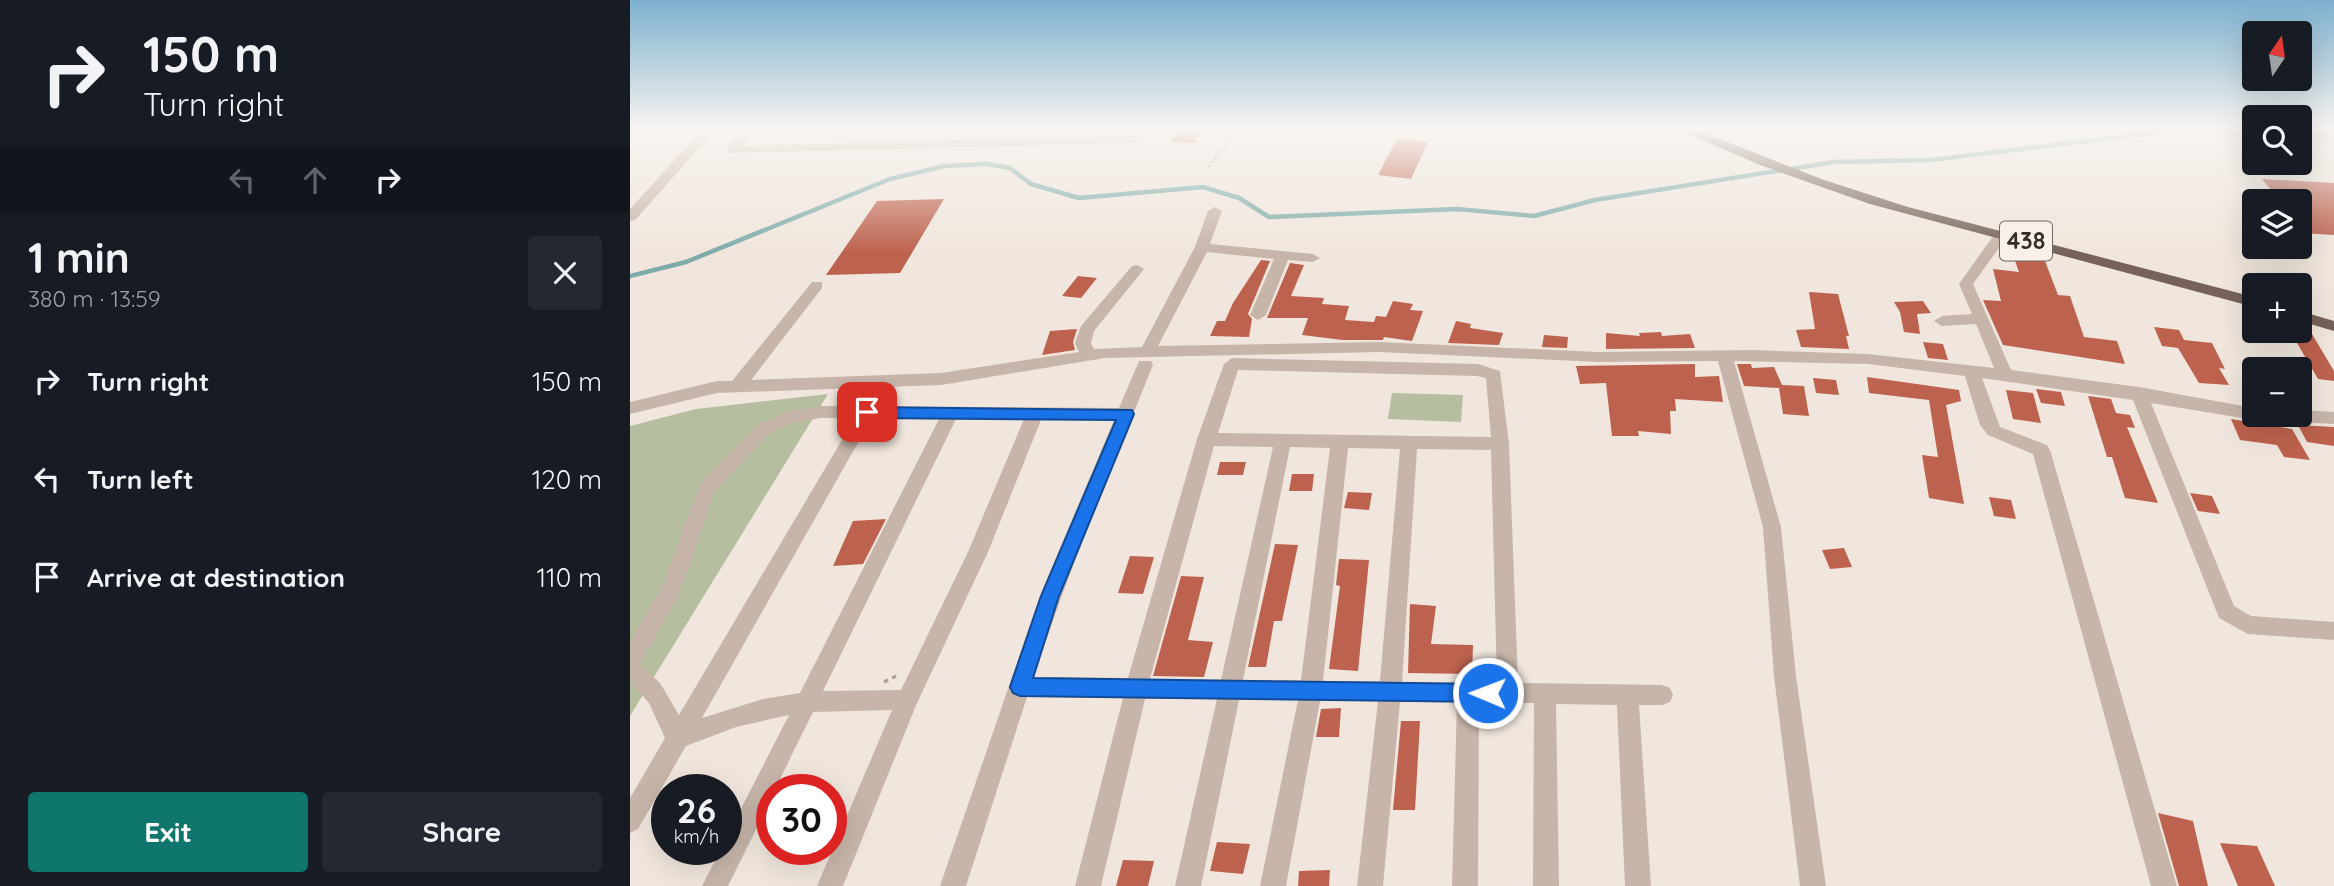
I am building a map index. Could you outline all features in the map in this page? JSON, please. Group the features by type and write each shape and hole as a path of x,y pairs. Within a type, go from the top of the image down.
{"main road":[{"name":"438","path":"1786,170 1904,210 2170,277 2242,298"},
{"path":"2312,320 2334,326"}],"street":[{"path":"630,217 672,170"},
{"path":"953,886 1050,596 1126,414 1146,358 1202,247 1215,211"},
{"path":"2001,235 1966,284 2005,374"},
{"path":"1202,247 1313,258"},
{"path":"1258,315 1283,256"},
{"path":"1089,355 1083,344 1087,330 1137,269"},
{"path":"737,386 817,285"},
{"path":"1942,321 1982,319"},
{"path":"630,408 670,396 737,386 941,379 1089,355 1146,358 1379,346 1598,357 1724,355 1868,359 2005,374 2139,393 2242,412"},
{"path":"1724,355 1772,527 1785,676 1813,886"},
{"path":"1088,886 1135,689 1206,439 1231,364 1486,370 1494,375 1500,444 1508,693"},
{"path":"1972,371 1989,425 1994,431 2040,450 2164,886"},
{"path":"2139,393 2225,612 2248,625 2334,631"},
{"path":"630,661 670,592 697,516 700,499 723,470 765,428 789,417 867,412 1126,414"},
{"path":"630,821 867,412"},
{"path":"830,886 907,700 978,552 1036,412"},
{"path":"715,886 950,414"},
{"path":"2312,417 2334,418"},
{"path":"1206,439 1500,444"},
{"path":"1188,886 1283,440"},
{"path":"1273,886 1311,691 1340,441"},
{"path":"1370,886 1390,692 1409,442"},
{"path":"630,668 634,675 646,682 653,697 667,709 677,739"},
{"path":"1020,687 1662,695"},
{"path":"1465,886 1468,693"},
{"path":"1545,694 1546,886"},
{"path":"1627,695 1638,886"},
{"path":"677,739 725,718 763,707 809,700 907,700"}],"green space":[{"path":"1392,393 1463,395 1461,422 1388,419"},
{"path":"828,394 630,716 630,426 696,409"}],"building":[{"path":"1380,170 1415,170 1411,179 1378,175"},
{"path":"2262,179 2334,183 2334,235 2312,234 2312,189 2270,189"},
{"path":"944,199 900,273 826,275 877,201"},
{"path":"2014,258 2045,261 2058,295 2070,296 2084,337 2117,341 2125,364 2003,345 1983,300 2001,301 1993,269 2019,272"},
{"path":"1261,260 1270,261 1248,314 1252,319 1249,337 1210,336 1217,321 1225,321 1233,303"},
{"path":"1290,263 1304,265 1291,296 1324,298 1322,304 1349,306 1345,320 1374,322 1376,316 1386,317 1393,301 1413,304 1410,310 1423,311 1412,341 1384,337 1383,340 1343,340 1302,335 1308,318 1267,318"},
{"path":"1078,276 1097,278 1081,298 1062,296"},
{"path":"1809,292 1838,294 1849,336 1846,336 1849,349 1801,347 1796,330 1815,329"},
{"path":"1923,301 1931,313 1917,314 1920,334 1904,332 1900,312 1894,302"},
{"path":"1456,321 1471,324 1470,328 1503,333 1499,345 1448,343"},
{"path":"2154,327 2179,330 2184,340 2212,343 2225,369 2219,368 2229,385 2199,383 2178,348 2162,346"},
{"path":"1077,329 1073,342 1075,350 1042,355 1050,331"},
{"path":"1661,332 1662,336 1690,334 1695,348 1606,349 1606,333 1640,336 1639,333"},
{"path":"2312,334 2334,371 2334,381 2318,379 2312,369 2312,357 2305,357 2297,343 2312,343"},
{"path":"1544,335 1568,337 1567,348 1542,347"},
{"path":"1923,342 1943,344 1948,360 1928,358"},
{"path":"1695,364 1695,377 1719,376 1723,402 1675,399 1676,411 1670,411 1671,434 1638,431 1639,436 1612,436 1606,383 1580,384 1576,366"},
{"path":"1737,364 1751,364 1752,368 1774,367 1782,385 1804,386 1809,416 1783,414 1779,388 1744,386"},
{"path":"1867,377 1959,390 1961,401 1946,405 1964,504 1929,498 1922,455 1938,457 1929,400 1869,393"},
{"path":"1813,378 1836,380 1839,395 1816,393"},
{"path":"2036,389 2061,392 2065,406 2041,403"},
{"path":"2006,390 2033,393 2041,423 2013,419"},
{"path":"2088,396 2111,399 2116,413 2130,415 2135,428 2127,427 2158,503 2125,498 2112,457 2107,457"},
{"path":"2231,419 2242,421 2242,427 2292,429 2310,460 2284,457 2277,445 2240,440"},
{"path":"2299,427 2334,427 2334,446 2307,442"},
{"path":"1220,462 1246,462 1243,475 1217,475"},
{"path":"1292,474 1314,474 1312,491 1289,491"},
{"path":"1348,492 1372,493 1369,510 1344,508"},
{"path":"2190,493 2212,496 2220,514 2198,511"},
{"path":"1989,497 2011,500 2016,519 1994,516"},
{"path":"886,519 863,564 833,566 853,521"},
{"path":"1275,544 1298,545 1282,621 1274,621 1266,667 1248,667"},
{"path":"1844,548 1852,567 1830,569 1822,550"},
{"path":"1130,556 1154,557 1143,594 1118,593"},
{"path":"1339,559 1369,560 1358,671 1329,669 1340,586 1336,585"},
{"path":"1181,576 1204,577 1188,640 1213,642 1204,677 1153,676"},
{"path":"1410,604 1436,606 1431,644 1473,645 1472,674 1408,673"},
{"path":"1341,708 1339,737 1316,737 1321,709"},
{"path":"1401,721 1420,721 1415,810 1393,810"},
{"path":"2158,813 2193,821 2208,886 2179,886"},
{"path":"1217,842 1250,844 1243,874 1210,871"},
{"path":"2220,843 2257,846 2275,886 2238,886"},
{"path":"1123,860 1154,861 1148,886 1116,886"},
{"path":"1330,870 1329,886 1298,886 1299,871"}],"waterway":[{"path":"630,276 686,262 890,179 927,170"},
{"path":"1013,170 1031,184 1079,198 1203,187 1239,198 1269,217 1457,209 1534,216 1595,200 1782,170"}],"route":[{"path":"867,412 1126,414 1050,596 1020,687 1488,693"}]}
